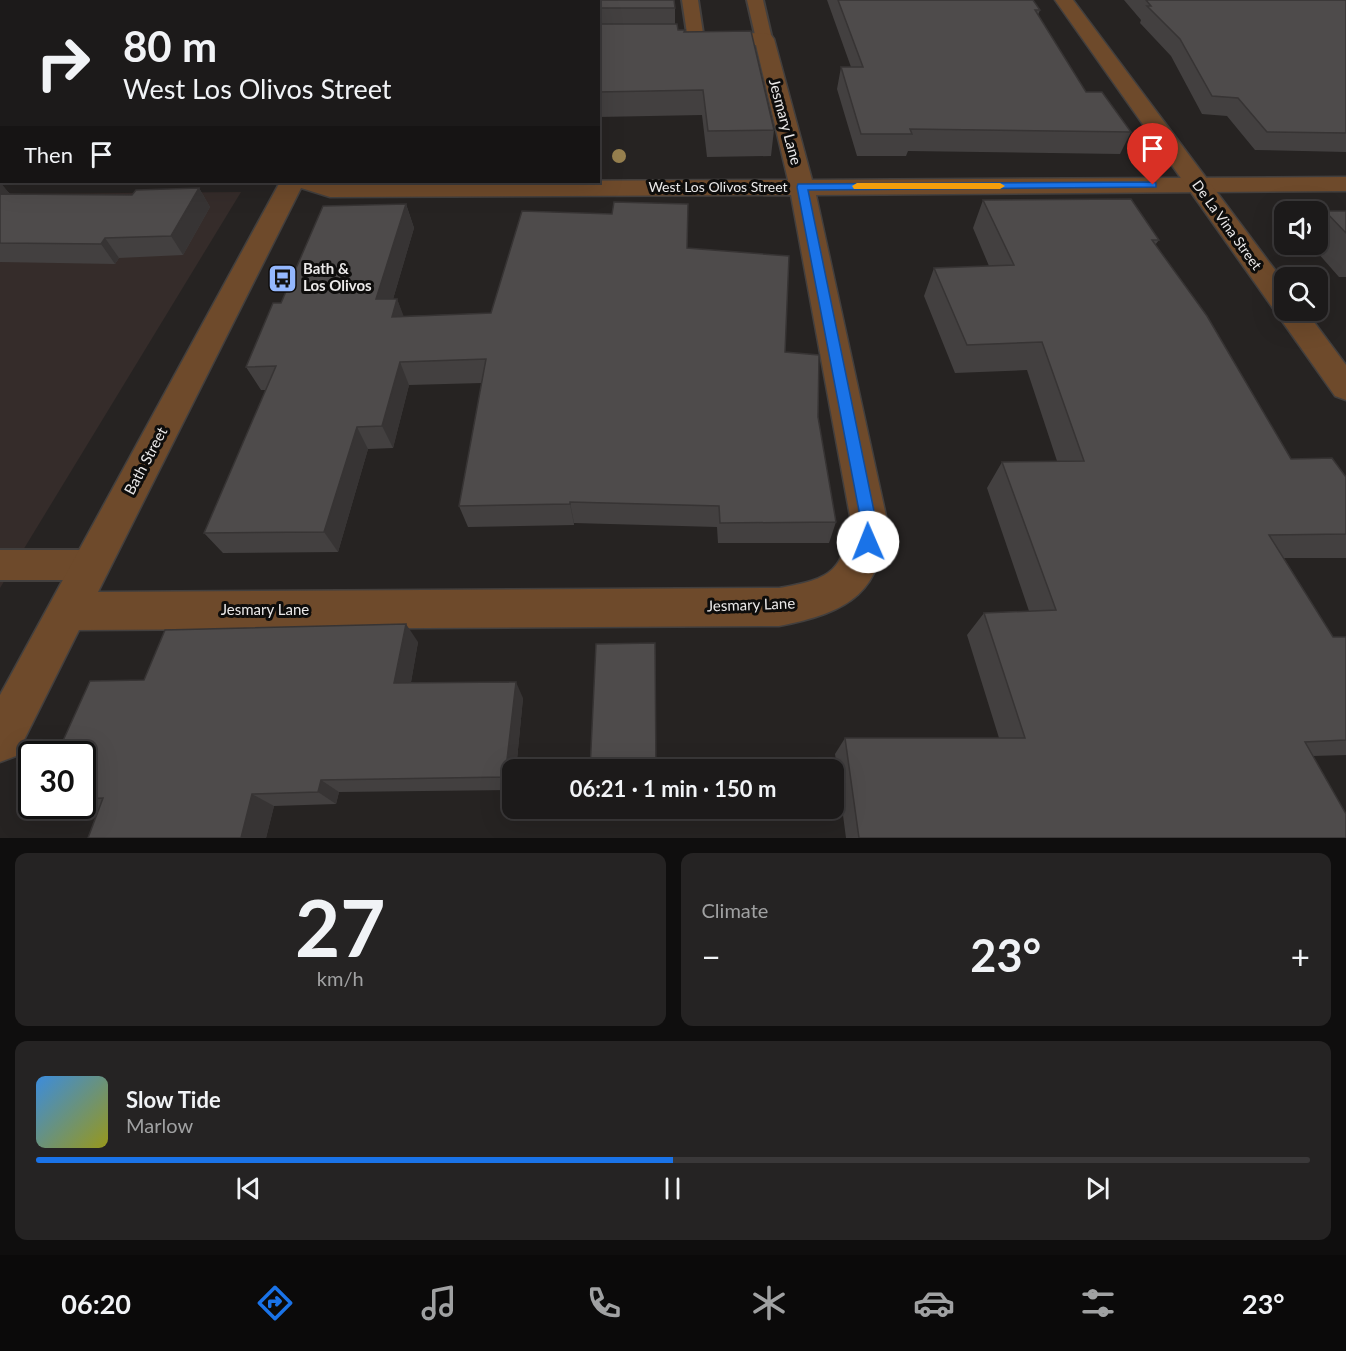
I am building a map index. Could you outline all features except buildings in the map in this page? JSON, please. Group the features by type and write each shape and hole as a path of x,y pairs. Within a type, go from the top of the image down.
{"street":[{"name":"De La Vina Street","path":"1064,0 1274,289"},
{"path":"680,40 764,39"},
{"name":"Jesmary Lane","path":"68,611 779,607 812,602 839,588 858,567 868,542 868,516 802,187 764,39"},
{"name":"Bath Street","path":"0,740 291,183"},
{"name":"West Los Olivos Street","path":"310,183 330,190 1346,183"},
{"path":"1297,321 1346,388"}],"lane":[{"path":"680,40 690,0"},
{"path":"755,0 764,39"},
{"path":"0,565 92,565"}],"shaded area":[{"path":"241,192 0,588 0,194"}],"slow traffic":[{"path":"857,186 1000,186"}],"place":[{"name":"Bath & Los Olivos","path":"282,278"}],"route":[{"path":"868,542 868,516 802,187 1153,185"}]}
